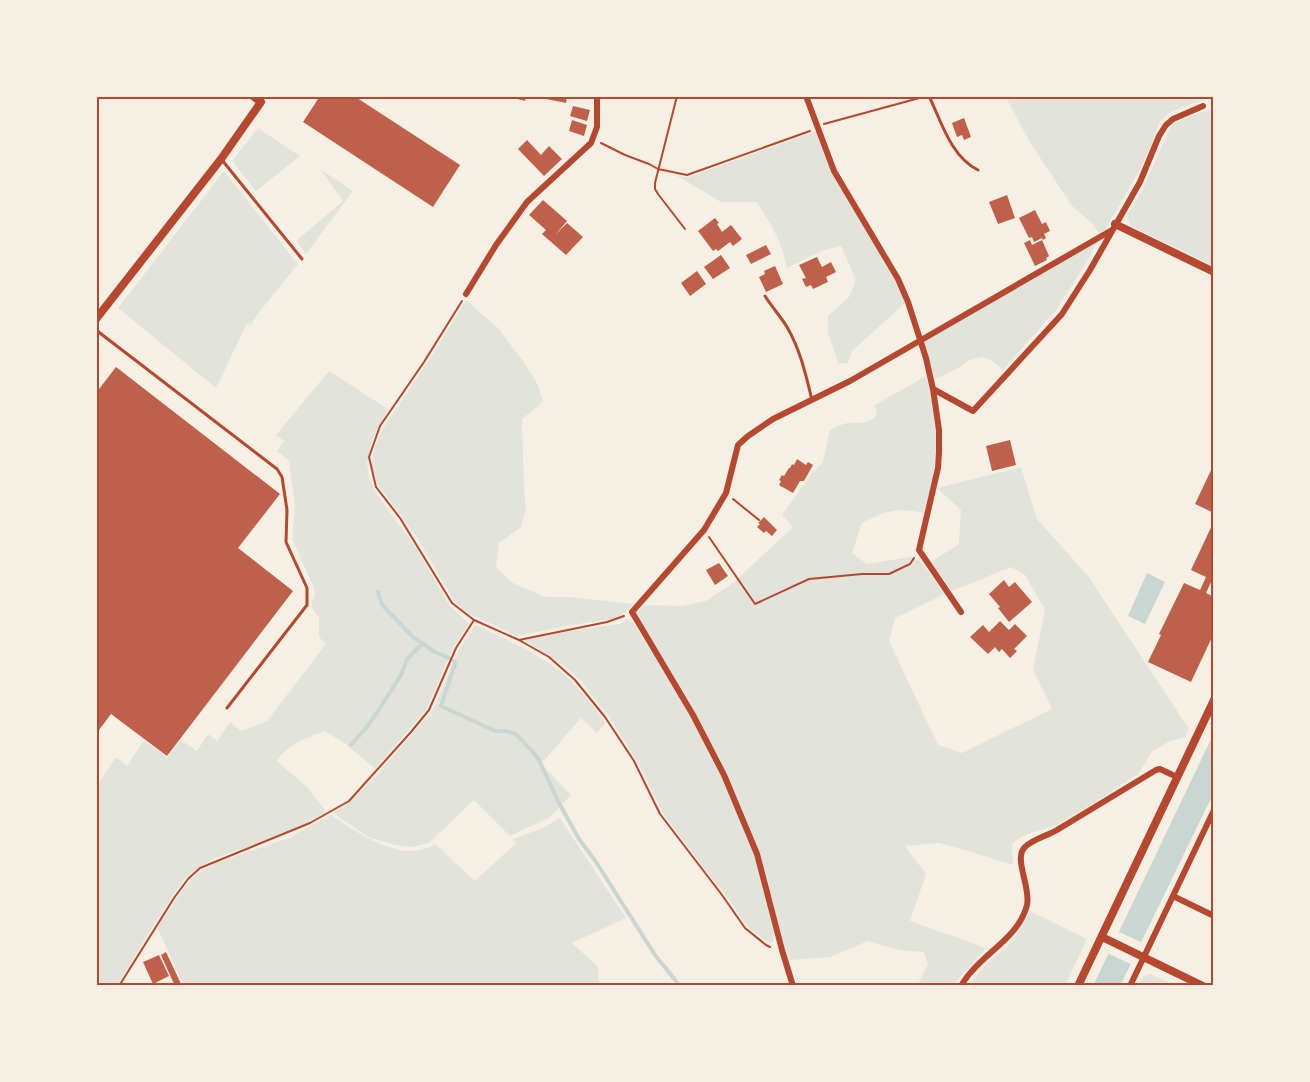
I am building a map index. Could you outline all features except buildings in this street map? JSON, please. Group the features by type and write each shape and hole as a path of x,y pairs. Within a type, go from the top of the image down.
{"street":[{"path":"96,319 221,159 264,99 253,96"},
{"path":"466,294 496,245 527,202 591,143 597,127 597,96"},
{"path":"806,96 834,171 908,302 927,358 939,430 939,452 938,468 919,550 962,612"},
{"path":"933,389 973,411 1062,314 1140,182 1159,136 1166,125 1173,119 1203,106"},
{"path":"1113,227 1214,272"},
{"path":"794,986 782,950 757,854 724,775 693,716 632,612 704,530 726,493 738,445 748,436 773,419 850,381 1113,227"},
{"path":"1078,986 1214,700"},
{"path":"961,986 971,971 1015,929 1027,906 1027,886 1020,859 1025,847 1156,770 1161,769 1177,777"},
{"path":"1130,986 1140,956 1173,896 1214,810"},
{"path":"1173,896 1214,916"},
{"path":"1102,937 1203,986"}],"lane":[{"path":"927,96 952,144 963,159 978,170"},
{"path":"221,159 302,259"},
{"path":"765,296 787,327 797,347 812,400"},
{"path":"96,330 277,469 282,477 287,510 286,542 307,588 307,605 227,708"}],"path":[{"path":"677,96 655,189 685,229"},
{"path":"592,139 658,169 687,175 818,127 927,96"},
{"path":"466,294 424,362 380,426 369,458 376,486 400,518 452,603 474,620 519,640 549,657 575,680 605,717 634,762 660,814 745,928 766,945 782,950"},
{"path":"726,493 759,520"},
{"path":"704,530 755,604 809,579 889,574 910,564 919,550"},
{"path":"519,640 607,622 632,612"},
{"path":"119,986 174,898 188,879 200,868 310,823 349,801 429,710 456,648 474,620"}],"shaded area":[{"path":"1005,96 1207,96 1207,98 1169,113 1159,123 1137,175 1105,230 1099,233 1092,223 1072,206 1031,144"},
{"path":"1210,109 1214,128 1214,266 1130,226 1127,215 1143,189 1170,128 1174,123"},
{"path":"258,128 300,156 256,191 232,161"},
{"path":"816,131 905,303 852,351 848,363 839,364 828,333 828,316 849,297 856,280 841,246 821,251 787,268 779,241 757,202 721,202 677,176 695,175"},
{"path":"320,169 353,191 306,254 296,241 343,201"},
{"path":"224,171 298,264 251,325 247,323 216,388 118,308"},
{"path":"1097,241 1057,309 1003,370 993,361 982,357 970,360 935,379 924,341"},
{"path":"466,300 498,328 523,361 538,385 543,402 522,419 526,510 521,527 499,543 496,567 513,583 545,597 570,597 634,604 618,618 516,636 466,612 455,602 416,536 378,485 372,462 375,446 383,428 432,356"},
{"path":"329,371 388,409 372,441 367,463 369,479 378,496 417,549 449,605 469,623 454,646 426,710 375,769 347,745 325,731 287,750 277,761 309,789 326,812 292,832 212,859 191,873 181,883 117,986 96,986 96,787 116,757 127,766 144,740 167,758 181,740 197,751 208,734 217,741 230,722 241,731 267,721 326,644 319,637 319,618 311,606 315,594 313,586 292,539 295,505 289,461 277,451 284,441 276,435"},
{"path":"928,375 937,429 933,477 924,513 906,510 892,511 862,523 852,553 867,564 910,557 920,561 945,594 895,618 889,641 938,745 962,753 1052,709 1033,670 1045,610 1025,575 1011,567 952,591 931,562 959,544 961,510 937,488 1021,467 1037,519 1088,576 1189,729 1185,737 1168,742 1152,752 1138,774 1097,801 1056,825 1019,838 1013,843 1013,865 939,843 905,846 926,874 910,921 986,948 952,986 917,986 928,965 924,952 899,950 868,941 830,957 789,960 766,880 741,813 639,618 639,611 644,605 682,606 706,601 733,583 793,527 782,515 812,473 823,462 830,430 844,424 871,420 877,414 875,405"},
{"path":"1147,573 1165,582 1145,624 1128,616"},
{"path":"627,619 633,622 691,716 720,774 755,855 774,930 773,942 770,943 746,925 724,892 670,823 613,722 581,681 566,667 524,640 619,624"},
{"path":"475,625 518,645 555,667 580,690 606,723 597,733 581,718 541,764 571,795 549,818 510,836 474,800 429,843 412,847 395,845 368,837 333,813 370,783 432,711 459,650"},
{"path":"1214,733 1214,792 1120,986 1093,986"},
{"path":"331,815 367,838 395,849 422,850 435,844 475,881 516,843 513,839 543,828 560,818 626,918 572,943 597,966 600,986 184,986 157,927 187,884 200,871 215,863 286,839"},
{"path":"1030,911 1087,939 1065,986 968,986 984,967 1010,943 1019,932"},
{"path":"1151,974 1176,986 1138,986 1143,976"}],"pier":[{"path":"1117,931 1143,943 1133,965 1107,953"}],"waterway":[{"path":"378,592 385,608 413,637 435,652 449,658"},
{"path":"351,745 380,708 401,675 407,659 423,643"},
{"path":"454,661 441,706 495,731 516,734 533,752 579,839 655,955 680,986"}]}
